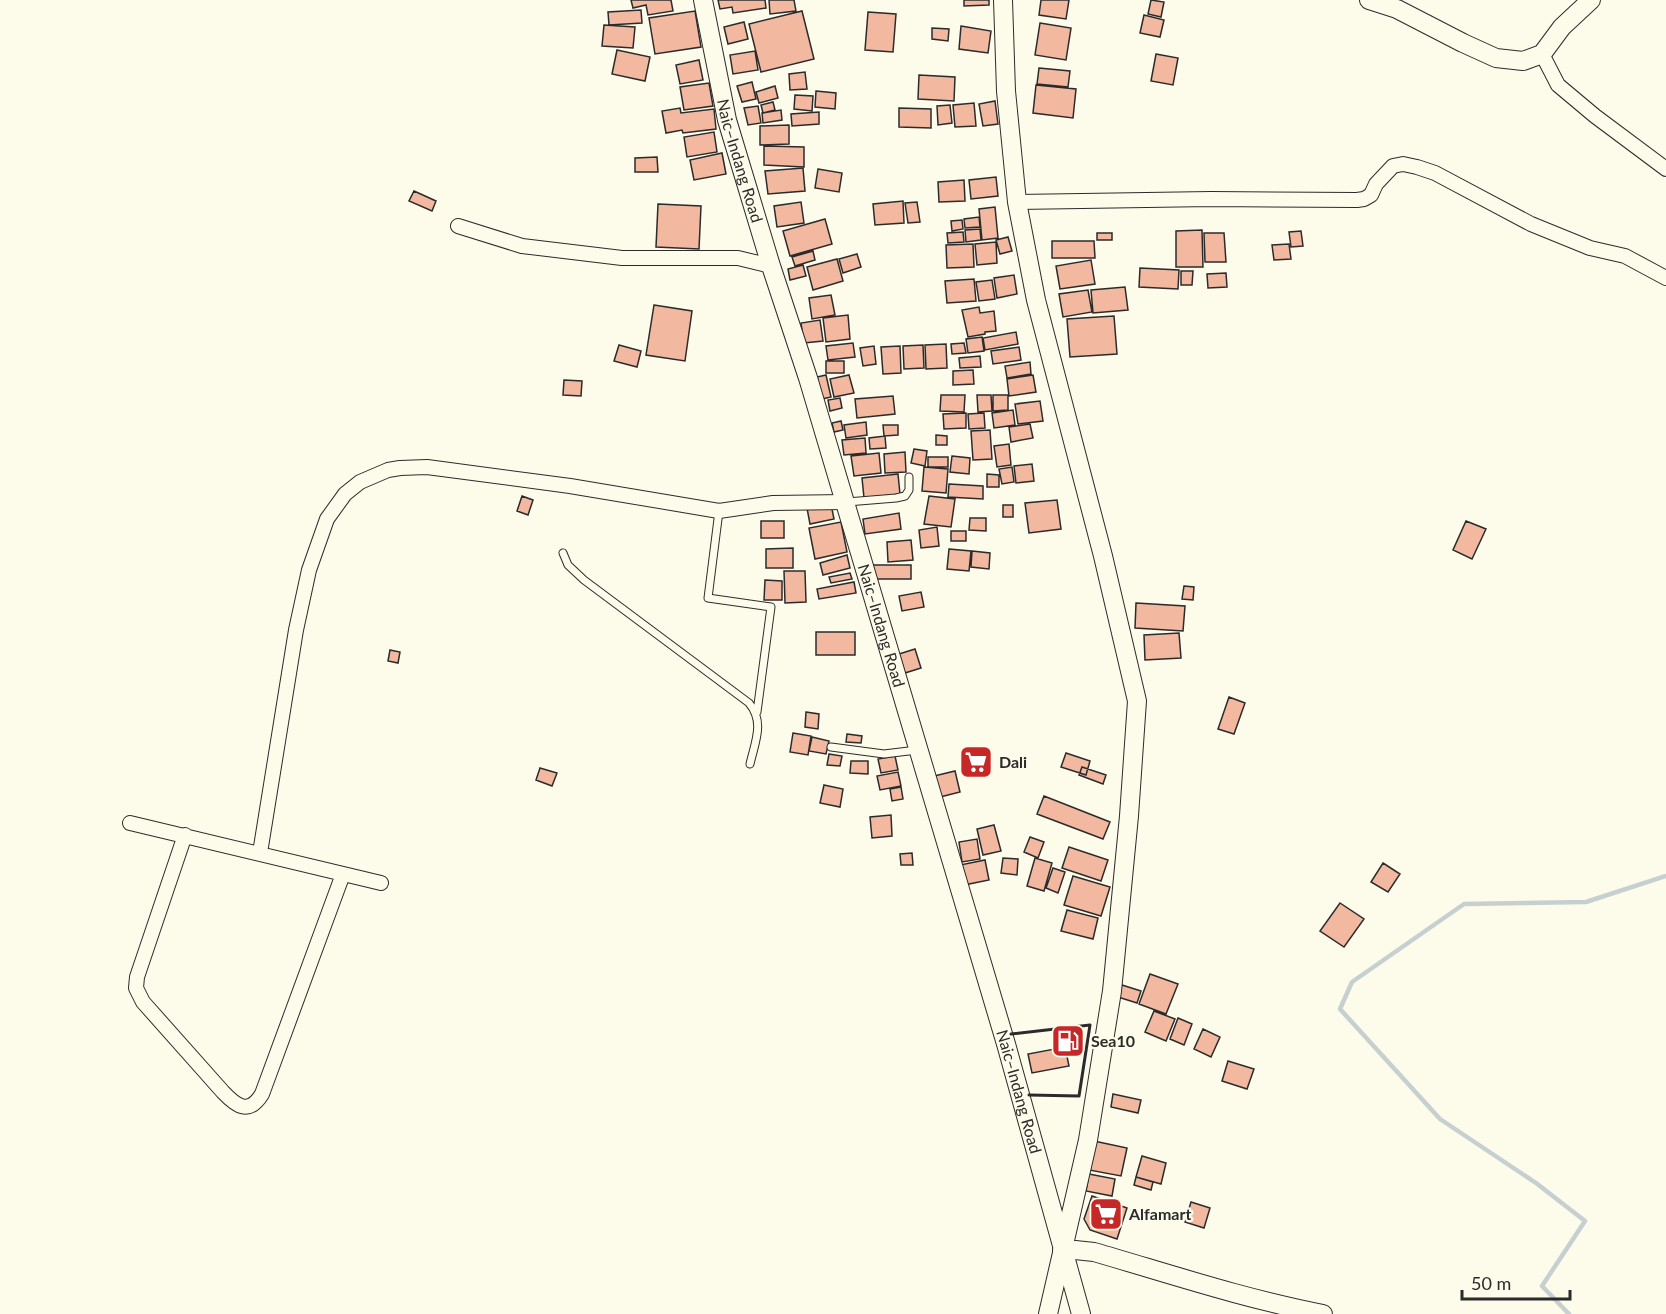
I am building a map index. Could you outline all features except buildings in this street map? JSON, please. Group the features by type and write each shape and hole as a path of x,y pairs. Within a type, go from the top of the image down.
{"street":[{"name":"Naic–Indang Road","path":"703,0 728,120 771,266 808,378 1006,1044 1081,1314"},
{"path":"1003,0 1006,92 1017,202 1036,300 1103,556 1137,701 1129,816 1112,991 1088,1140 1048,1314"},
{"path":"1369,0 1397,9 1496,58 1522,61 1542,54 1562,27 1591,0"},
{"path":"1542,54 1558,85 1666,169"},
{"path":"1017,202 1199,199 1358,200 1371,195 1376,184 1393,166 1403,164 1435,173 1531,224 1590,248 1625,256 1666,278"},
{"path":"458,226 522,246 622,258 738,258 771,266"},
{"path":"260,853 296,630 309,570 327,519 352,487 388,470 427,467 570,486 719,511 773,503 845,502"},
{"path":"130,823 381,883"},
{"path":"185,835 137,976 136,988 143,1002 216,1084 230,1099 243,1107 255,1104 264,1089 344,874"},
{"path":"1062,1251 1094,1252 1220,1289 1323,1314"}],"lane":[{"path":"845,502 905,496 909,490 909,477"},
{"path":"719,511 708,598 771,607 757,712 758,728 750,764"},
{"path":"563,553 568,565 584,580 738,694 757,712"},
{"path":"831,747 884,754 918,750"}],"waterway":[{"path":"1569,1314 1542,1286 1585,1221 1536,1183 1440,1119 1340,1009 1352,982 1464,904 1586,902 1666,876"}],"wall":[{"path":"1011,1034 1090,1025 1079,1096 1029,1095"}],"place":[{"name":"Dali","path":"976,762"},
{"name":"Sea10","path":"1068,1041"},
{"name":"Alfamart","path":"1106,1214"}]}
